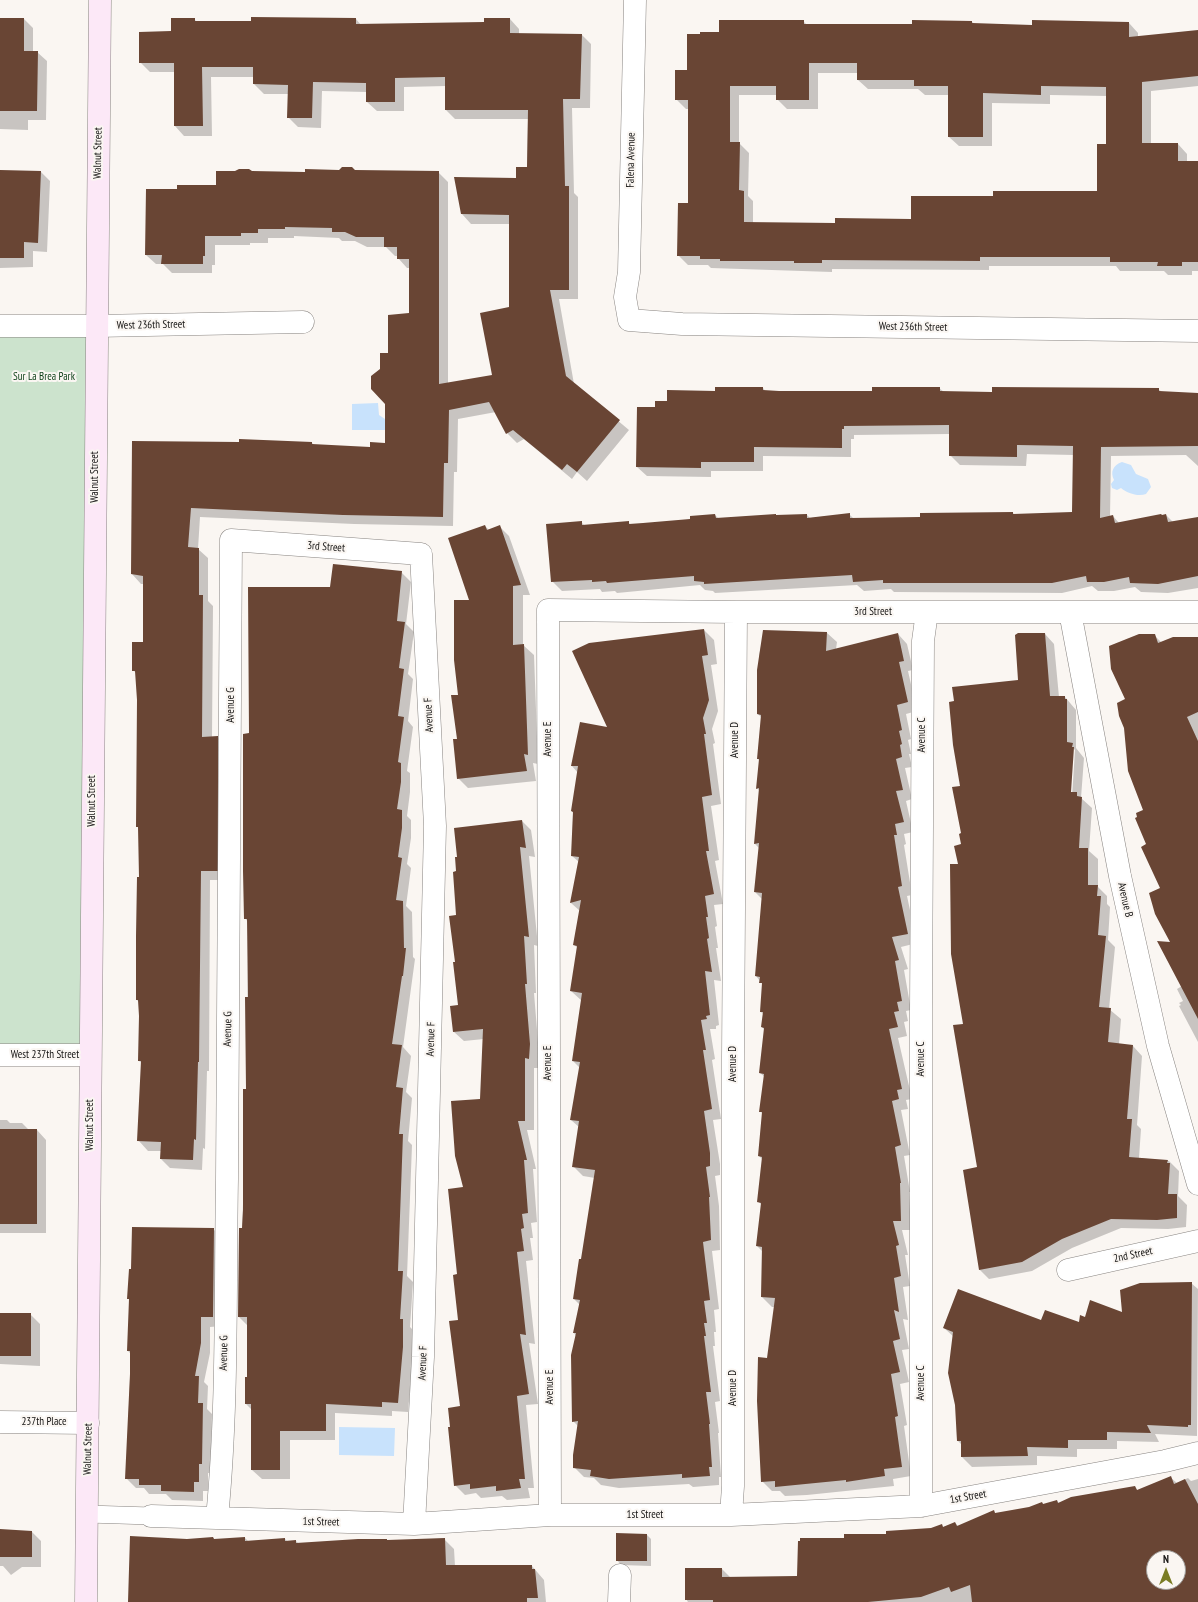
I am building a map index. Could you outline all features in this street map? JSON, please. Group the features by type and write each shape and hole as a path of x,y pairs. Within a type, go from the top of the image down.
{"street":[{"name":"Walnut Street","path":"86,1602 100,0"},
{"name":"Falena Avenue","path":"628,320 625,297 629,272 635,0"},
{"name":"West 236th Street","path":"628,320 682,324 1198,331"},
{"name":"West 236th Street","path":"0,326 96,326 303,322"},
{"name":"3rd Street","path":"231,540 421,554"},
{"name":"Avenue G","path":"217,1518 222,1466 226,1191 231,793 231,540"},
{"name":"Avenue F","path":"414,1524 423,1357 435,826 421,554"},
{"name":"3rd Street","path":"548,610 736,612 1198,612"},
{"name":"Avenue E","path":"548,610 550,1515"},
{"name":"Avenue D","path":"731,1515 733,1486 733,1058 736,612"},
{"name":"Avenue C","path":"921,1506 923,641 927,612"},
{"name":"Avenue B","path":"1070,612 1120,876 1154,1031 1198,1184"},
{"name":"West 237th Street","path":"0,1056 90,1056"},
{"name":"2nd Street","path":"1068,1270 1198,1241"},
{"name":"237th Place","path":"0,1422 88,1422"},
{"name":"1st Street","path":"151,1516 414,1524 550,1515 731,1515 921,1506 1165,1461 1198,1453"},
{"path":"619,1602 620,1574"}],"lane":[{"name":"1st Street","path":"87,1514 151,1516"}],"green space":[{"name":"Sur La Brea Park","path":"0,332 90,332 85,1049 0,1049"}],"water":[{"path":"378,403 379,415 385,419 392,430 352,430 352,404"},
{"path":"1122,462 1131,465 1136,474 1148,479 1151,487 1146,494 1136,495 1121,488 1117,490 1112,488 1111,484 1114,480 1112,474 1113,469 1116,465"},
{"path":"339,1427 395,1428 394,1456 339,1455"}],"building":[{"path":"251,17 356,18 356,24 484,22 484,18 510,18 510,33 582,34 580,99 563,99 565,186 569,186 569,290 550,290 566,376 620,420 577,472 567,464 562,470 513,430 506,434 489,402 449,410 448,463 444,463 443,517 343,515 191,508 188,547 199,548 199,595 203,595 202,737 218,736 218,871 201,871 199,1062 196,1140 194,1139 193,1160 160,1159 161,1142 137,1141 141,1061 138,1061 139,1016 138,1000 136,1000 137,877 139,877 138,827 136,827 137,700 135,671 132,671 132,642 143,642 143,576 131,574 132,441 239,442 239,439 312,442 312,444 370,447 370,442 385,443 385,404 371,389 371,376 380,369 380,353 388,353 388,315 409,313 409,259 397,259 397,247 384,247 384,237 356,237 345,232 332,232 332,228 285,227 285,229 258,229 258,233 241,233 241,236 205,236 205,256 203,256 203,264 161,264 162,255 145,255 146,189 177,189 177,185 216,185 216,171 235,171 239,169 249,169 252,171 305,172 305,169 339,170 342,167 352,167 355,170 439,171 439,384 492,375 480,313 509,307 509,215 461,214 454,177 516,178 516,167 527,167 528,110 445,110 445,77 395,78 395,102 366,102 366,83 313,82 312,118 287,118 288,85 253,84 253,67 202,67 203,126 174,126 174,63 139,63 139,32 171,31 171,18 195,18 195,21 251,21"},
{"path":"0,18 24,18 24,51 38,51 37,111 0,111"},
{"path":"719,20 804,20 804,24 912,24 912,20 972,21 972,23 1032,25 1032,20 1129,22 1129,37 1198,30 1198,76 1142,82 1142,143 1178,143 1178,161 1198,161 1198,262 1182,262 1182,266 1157,266 1158,262 1110,262 1110,257 980,257 980,261 822,260 822,263 794,263 794,261 720,261 720,259 700,259 700,256 677,256 678,203 688,203 688,100 675,100 675,70 687,70 687,34 719,32","holes":["809,63 857,63 857,80 914,80 914,86 948,86 948,137 983,137 983,93 1041,95 1041,86 1106,87 1106,144 1097,144 1097,191 993,191 993,196 911,196 911,219 835,218 835,223 744,222 744,191 739,190 740,142 730,142 730,86 776,86 776,100 809,100"]},
{"path":"0,170 41,171 38,243 24,242 24,258 0,258"},
{"path":"715,387 763,387 763,390 779,391 872,391 872,387 940,387 940,391 992,392 992,387 1159,388 1159,391 1198,393 1198,446 1101,447 1100,518 1113,515 1115,523 1161,514 1166,514 1168,522 1198,517 1198,576 1158,584 1130,583 1129,577 1104,582 1087,582 1086,576 1052,583 883,583 883,580 853,582 852,575 704,584 704,582 694,581 694,576 607,583 606,581 592,582 592,580 551,582 546,524 582,521 582,525 629,521 629,524 690,519 690,516 715,514 716,518 776,514 807,514 807,518 850,513 850,518 920,517 920,513 1013,512 1013,514 1072,512 1073,446 1017,445 1017,457 949,456 949,425 844,426 844,429 842,429 842,448 754,447 754,462 701,462 701,468 636,467 637,407 655,407 655,401 667,401 667,390 715,391"},
{"path":"485,525 487,530 500,525 521,585 513,586 513,645 524,644 528,755 524,754 527,771 457,779 453,739 457,739 451,695 458,695 454,660 454,600 469,600 448,538"},
{"path":"333,564 402,571 397,621 405,622 399,668 404,669 398,716 404,717 398,762 401,763 401,782 397,809 402,810 402,828 398,857 402,858 396,900 403,901 404,948 406,948 392,1044 402,1045 396,1087 403,1088 399,1134 403,1134 398,1271 403,1271 400,1319 403,1319 403,1347 398,1403 382,1402 382,1407 326,1404 326,1431 280,1431 280,1470 251,1470 251,1404 245,1404 245,1377 247,1377 247,1317 238,1317 239,1228 242,1228 243,1210 243,1089 246,1089 245,997 248,997 247,919 244,919 243,871 243,734 249,733 248,587 330,587"},
{"path":"704,629 708,655 702,656 709,700 703,718 712,795 702,797 709,851 706,851 714,894 705,896 709,938 707,939 712,972 705,971 710,1015 706,1016 707,1019 701,1020 706,1050 703,1050 712,1109 704,1111 710,1153 710,1166 706,1167 710,1197 711,1240 703,1242 710,1300 704,1301 707,1323 704,1323 706,1336 704,1336 711,1392 706,1392 710,1424 712,1467 709,1467 710,1476 682,1478 682,1474 609,1479 590,1476 591,1470 573,1468 573,1455 578,1421 572,1422 571,1355 576,1333 573,1333 580,1300 573,1299 595,1170 572,1167 579,1121 570,1120 580,1062 572,1061 582,993 570,991 577,946 573,945 581,900 570,903 579,857 571,856 573,812 571,811 578,766 571,766 580,722 607,727 572,651 589,643"},
{"path":"763,630 827,632 826,651 898,633 904,661 899,662 908,702 897,705 902,730 899,731 902,744 900,745 902,757 896,759 903,790 896,791 904,822 895,824 897,835 894,835 902,886 898,887 908,934 892,937 899,960 895,961 902,1001 897,1002 899,1011 894,1012 898,1027 889,1029 902,1089 897,1090 899,1099 892,1101 901,1145 895,1147 901,1183 901,1221 893,1221 899,1245 896,1246 901,1276 894,1278 899,1312 894,1310 900,1339 893,1341 900,1372 891,1374 898,1416 895,1417 902,1467 884,1469 885,1476 846,1482 846,1480 775,1487 775,1481 761,1482 757,1401 758,1357 767,1358 775,1298 761,1297 762,1247 756,1246 761,1203 757,1202 762,1157 758,1156 762,1112 759,1112 764,1074 759,1073 764,1028 761,1027 763,1012 760,1012 762,983 759,983 760,977 755,976 762,893 754,892 759,843 754,844 759,788 756,789 761,715 757,714 757,670"},
{"path":"1018,633 1045,633 1050,696 1065,696 1065,699 1067,699 1067,742 1073,743 1072,747 1074,747 1071,792 1077,792 1077,796 1082,797 1079,848 1088,848 1088,885 1098,885 1097,896 1101,896 1098,935 1106,936 1099,1007 1111,1008 1108,1042 1133,1045 1127,1119 1132,1119 1129,1157 1168,1160 1167,1163 1170,1163 1168,1194 1177,1194 1177,1218 1157,1220 1111,1219 1062,1239 1022,1262 979,1270 963,1170 977,1167 953,1025 963,1024 951,954 950,864 958,864 954,846 961,844 959,834 961,833 952,787 960,786 953,745 949,702 954,701 952,687 1018,680 1015,635"},
{"path":"1139,634 1155,634 1158,643 1173,637 1198,637 1198,712 1187,717 1198,741 1198,1019 1157,941 1170,942 1155,914 1149,893 1160,888 1141,847 1146,844 1135,818 1137,817 1136,813 1143,810 1128,771 1124,728 1119,716 1117,703 1125,699 1111,669 1109,646"},
{"path":"522,820 526,848 520,847 529,937 524,936 527,984 525,984 530,1044 529,1059 525,1058 525,1121 518,1121 527,1160 524,1160 528,1213 522,1214 524,1228 521,1229 524,1251 517,1252 526,1335 520,1334 529,1394 517,1396 525,1479 519,1479 521,1488 496,1491 496,1486 470,1489 470,1484 454,1486 448,1427 450,1427 448,1408 460,1406 449,1321 458,1320 453,1275 457,1274 448,1189 463,1187 455,1156 451,1101 480,1099 483,1029 453,1032 450,1006 458,1005 453,962 455,962 449,916 456,915 453,872 456,871 455,857 457,857 454,828"},
{"path":"0,1129 37,1129 37,1224 0,1224"},
{"path":"132,1227 214,1228 213,1317 201,1317 201,1343 195,1376 199,1376 198,1403 203,1403 202,1464 199,1464 199,1482 194,1482 194,1492 161,1491 161,1485 139,1485 139,1479 125,1479 130,1374 130,1351 127,1351 129,1299 127,1299 129,1269 131,1269"},
{"path":"1192,1282 1191,1425 1188,1425 1188,1427 1147,1425 1151,1433 1107,1432 1107,1440 1068,1440 1068,1448 1027,1447 1028,1456 961,1457 961,1441 957,1441 955,1405 948,1373 953,1332 943,1328 958,1289 1041,1320 1045,1310 1079,1322 1080,1315 1085,1317 1090,1300 1122,1312 1120,1290 1140,1283"},
{"path":"0,1313 31,1313 31,1356 0,1356"},
{"path":"1171,1476 1174,1484 1185,1479 1198,1504 1198,1602 972,1602 970,1585 951,1592 949,1587 921,1597 868,1602 713,1602 713,1600 685,1600 685,1568 722,1568 722,1577 797,1576 798,1541 800,1541 800,1538 844,1538 844,1534 886,1534 886,1531 931,1528 942,1524 943,1527 955,1522 957,1526 994,1510 995,1513 1057,1500 1058,1503 1071,1497 1135,1486 1137,1490"},
{"path":"0,1529 32,1531 32,1557 0,1557"},
{"path":"616,1533 647,1534 647,1561 616,1561"},
{"path":"130,1536 187,1539 245,1537 245,1541 285,1538 285,1541 296,1540 296,1543 358,1539 387,1540 445,1538 446,1565 532,1565 532,1569 535,1569 538,1598 527,1598 527,1602 128,1602"}]}
